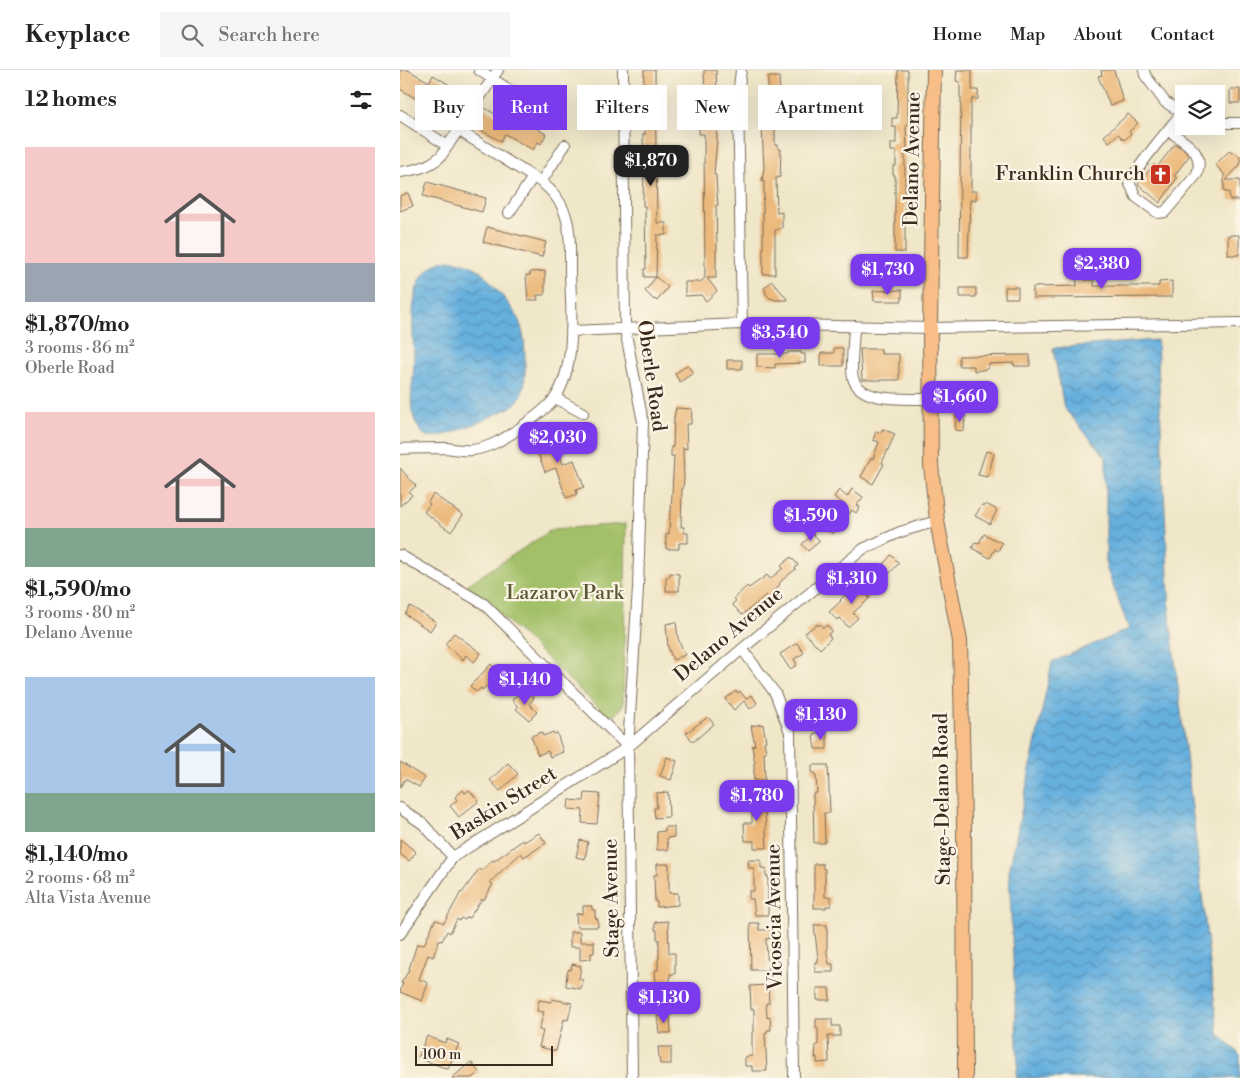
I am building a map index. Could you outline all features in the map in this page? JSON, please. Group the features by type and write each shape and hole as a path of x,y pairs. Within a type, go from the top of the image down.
{"main road":[{"name":"Delano Avenue","path":"934,70 930,328 931,465 937,521"},
{"name":"Stage-Delano Road","path":"937,521 960,641 964,833 965,1078"}],"street":[{"path":"479,70 495,74 508,85"},
{"name":"Oberle Road","path":"623,70 625,329 644,422 638,588 628,747"},
{"path":"742,70 738,96 742,324"},
{"path":"1144,70 1145,75 1164,102 1175,109"},
{"path":"483,92 495,74"},
{"path":"400,115 448,146"},
{"path":"1168,130 1186,143 1198,156 1200,167 1197,174 1165,212 1158,213 1136,196 1129,182 1168,130 1175,122"},
{"path":"1225,123 1240,123"},
{"path":"400,172 416,170 432,164 441,156 458,130 552,190 562,204 568,220 571,331 569,357 564,378 555,398 544,410 508,436 488,447 471,450 400,449"},
{"path":"509,213 564,145"},
{"path":"571,331 742,324 930,328 1240,323"},
{"path":"854,326 852,377 859,390 873,397 931,399"},
{"path":"555,398 583,413"},
{"name":"Delano Avenue","path":"628,747 863,549 900,532 937,521"},
{"path":"400,555 484,604 628,747"},
{"name":"Vicoscia Avenue","path":"742,649 775,693 790,732 794,1078"},
{"name":"Baskin Street","path":"400,934 453,857 628,747"},
{"name":"Stage Avenue","path":"628,747 632,1078"},
{"path":"400,808 423,824 453,857"}],"green space":[{"name":"Lazarov Park","path":"626,524 623,705 614,716 606,714 467,585 553,529"}],"water":[{"path":"448,260 458,261 480,271 514,312 521,325 524,339 525,380 521,396 509,408 480,422 434,437 423,433 417,425 412,410 414,302 417,287 424,274 434,265"},
{"path":"1157,340 1170,617 1218,1033 1240,1055 1240,1078 1016,1078 1018,1064 1009,872 1052,662 1129,629 1106,567 1106,457 1064,408 1053,348"}],"building":[{"path":"400,70 408,70 429,82 433,75 450,85 415,85 415,98 400,89"},
{"path":"644,70 655,70 655,85 644,85"},
{"path":"704,70 716,70 717,85 704,85"},
{"path":"898,70 908,70 908,124 906,127 907,150 905,150 905,252 895,252 895,175 893,175 893,166 896,166 896,151 891,151 891,143 896,143 896,127 892,127 892,118 897,118"},
{"path":"957,70 972,70 972,90 978,90 978,99 972,99 971,105 971,191 976,191 976,200 970,200 968,257 959,257 961,97 960,82 956,81"},
{"path":"1101,70 1114,70 1123,101 1110,106 1098,76 1102,75"},
{"path":"768,77 779,77 780,85 768,85"},
{"path":"1230,89 1240,89 1240,103 1230,103"},
{"path":"483,107 493,113 493,130 539,130 546,134 541,144 538,142 533,150 505,134 501,141 481,130 483,130"},
{"path":"1128,114 1138,123 1129,132 1131,134 1124,140 1118,134 1109,142 1104,136"},
{"path":"645,130 656,130 657,223 666,223 666,235 657,235 656,277 644,277 644,269 646,269 645,206 643,206 643,134 645,134"},
{"path":"699,130 716,130 717,138 714,175 716,175 718,205 716,205 716,278 707,278 717,291 706,301 701,295 685,296 685,282 700,282 705,278 704,134 699,134"},
{"path":"762,130 775,130 775,145 778,145 778,149 781,149 780,177 776,178 777,213 782,212 782,228 775,230 775,274 763,274 764,181 762,181 764,168"},
{"name":"Franklin Church","path":"1175,144 1182,148 1189,156 1174,176 1177,178 1160,203 1138,184 1154,164 1157,167"},
{"path":"1229,151 1234,152 1240,157 1240,165 1226,180 1240,180 1240,200 1230,200 1229,192 1224,192 1224,174 1215,165"},
{"path":"427,182 486,198 482,212 423,196"},
{"path":"408,193 413,206 400,211 400,196"},
{"path":"487,227 546,242 542,257 483,242"},
{"path":"1228,235 1239,235 1239,255 1228,255"},
{"path":"1076,267 1085,267 1085,280 1094,280 1094,286 1159,286 1159,282 1172,281 1172,297 1033,298 1033,287 1077,286"},
{"path":"545,271 545,295 537,295 538,300 528,300 526,275 530,275 530,272"},
{"path":"656,277 668,287 657,301 645,291"},
{"path":"772,281 788,300 774,300 765,293 764,288"},
{"path":"1005,287 1018,287 1018,298 1005,298"},
{"path":"960,288 976,288 976,297 960,297"},
{"path":"902,290 902,301 874,301 873,291"},
{"path":"834,348 843,348 843,366 821,366 821,353 834,353"},
{"path":"860,349 881,349 881,354 899,354 899,380 862,380"},
{"path":"788,352 801,352 801,354 805,354 805,363 775,364 775,368 757,367 757,354 788,354"},
{"path":"1030,355 1030,366 1014,366 1014,363 988,364 988,369 974,371 974,366 959,366 959,356"},
{"path":"727,360 742,360 742,369 727,369"},
{"path":"687,365 693,373 680,382 675,374"},
{"path":"676,408 692,409 691,424 686,424 687,449 683,448 684,478 681,527 684,527 684,533 688,533 688,543 679,543 679,549 666,549 666,534 669,534 671,512 674,456 671,456 671,447 673,447"},
{"path":"956,415 965,416 964,431 955,430"},
{"path":"882,429 895,434 882,463 884,464 873,484 861,477 871,458 873,459 879,442 873,440 876,431 881,433"},
{"path":"553,432 563,464 574,460 584,487 576,490 577,494 566,498 556,468 545,472 533,439"},
{"path":"986,451 994,453 988,477 978,475"},
{"path":"400,468 416,486 409,492 412,495 400,506"},
{"path":"852,489 863,497 857,505 860,507 856,513 852,510 833,534 824,527 844,504 834,497 839,490 847,497"},
{"path":"433,494 463,515 451,532 424,512 430,504 428,502"},
{"path":"986,504 997,510 990,524 975,516 982,505 985,506"},
{"path":"813,534 820,541 808,551 802,544"},
{"path":"984,534 1002,543 998,551 995,549 990,558 972,548 975,542 979,543"},
{"path":"891,555 899,563 890,573 882,566"},
{"path":"791,557 798,565 796,569 782,580 780,585 773,591 775,593 769,598 766,595 742,615 732,604 736,601 734,598 747,586 749,588 767,575 770,579 783,568 781,566"},
{"path":"670,573 679,574 679,591 666,591 666,577 670,577"},
{"path":"870,583 876,590 853,613 858,618 848,627 840,618 837,620 829,612 845,595 848,598 861,587 862,589"},
{"path":"410,606 436,622 430,631 405,614"},
{"path":"676,622 678,638 685,655 673,660 668,647 666,624"},
{"path":"817,624 818,626 820,624 823,628 827,625 832,631 828,634 831,638 820,649 805,633"},
{"path":"454,633 481,653 474,662 466,655 463,660 445,644"},
{"path":"797,643 804,653 794,659 797,665 790,669 780,654"},
{"path":"491,664 495,668 496,666 507,679 497,689 489,684 476,692 470,686"},
{"path":"736,691 738,693 740,691 746,699 751,695 757,703 750,709 744,701 734,710 725,699"},
{"path":"518,694 525,700 530,695 534,698 529,704 537,712 529,720 516,709 518,707 512,700"},
{"path":"819,702 824,717 814,720 809,705"},
{"path":"708,717 714,724 693,742 686,733"},
{"path":"763,724 766,741 764,742 766,752 764,752 765,780 754,780 755,763 752,746 755,745 751,726"},
{"path":"542,732 543,736 553,732 554,734 557,733 563,752 550,757 548,751 538,755 531,736"},
{"path":"827,732 827,749 815,749 813,736 815,736 815,733"},
{"path":"667,757 677,761 671,780 660,776"},
{"path":"400,762 425,778 419,787 405,779 400,787"},
{"path":"508,763 518,774 500,791 490,780"},
{"path":"812,765 828,765 830,813 824,813 825,842 823,843 814,843 813,793 817,793 816,776 815,773 812,773"},
{"path":"463,790 465,793 469,790 479,801 459,817 450,806 457,800 455,797"},
{"path":"668,792 669,817 655,818 654,808 657,808 656,793"},
{"path":"585,793 600,794 597,824 582,823 583,810 568,809 569,800 584,801"},
{"path":"746,795 763,795 764,803 767,803 767,812 765,812 767,848 754,848 754,841 745,841 744,823 752,823 752,806 746,806"},
{"path":"665,827 674,827 674,837 667,838 668,850 657,850 657,832 665,831"},
{"path":"539,833 546,843 524,857 521,853 490,882 493,884 484,900 482,899 469,918 467,917 465,920 461,918 459,921 457,919 450,933 447,931 442,941 439,940 433,957 428,955 419,979 428,983 422,1001 400,992 403,983 401,983 408,972 417,944 424,945 435,920 444,923 461,892 479,869 481,871 493,860 523,840 524,842"},
{"path":"400,839 416,852 409,861 400,854"},
{"path":"580,840 588,842 585,859 576,857"},
{"path":"748,860 761,860 761,868 766,868 766,876 768,876 768,915 755,915 753,899 749,899 749,891 754,891 754,868 749,868"},
{"path":"657,864 669,864 669,893 678,893 678,905 657,907 657,902 655,902 654,875 657,875"},
{"path":"814,864 823,864 823,869 825,869 825,897 831,897 831,906 826,906 826,908 814,908"},
{"path":"583,906 592,906 592,910 595,910 598,927 577,927 576,914 583,913"},
{"path":"668,921 669,953 675,953 675,974 670,974 670,1001 659,1001 655,970 658,970 659,939 657,939 655,922"},
{"path":"750,923 759,923 759,930 771,930 771,938 766,939 768,970 751,970"},
{"path":"814,925 827,925 827,953 829,964 833,964 833,972 815,972 815,962 818,962 818,958"},
{"path":"570,932 580,932 580,942 594,942 594,953 591,953 591,959 580,960 580,947 570,947"},
{"path":"572,964 581,966 579,979 583,980 581,989 566,986 567,973 569,969 571,970"},
{"path":"768,985 769,1003 766,1003 767,1018 770,1017 771,1030 767,1030 767,1033 765,1033 767,1071 752,1071 752,1066 745,1066 745,1057 752,1056 752,1032 754,1032 754,1009 751,1009 750,986"},
{"path":"817,988 829,988 830,1000 817,1000"},
{"path":"552,999 572,1003 568,1020 564,1019 556,1051 539,1047 543,1031 539,1030 544,1012 537,1011 539,1000 551,1002"},
{"path":"670,1015 671,1033 659,1033 657,1016"},
{"path":"816,1019 832,1019 832,1026 840,1026 840,1036 828,1036 829,1062 817,1063 817,1057 815,1058 816,1045 818,1045"},
{"path":"427,1036 445,1043 447,1039 459,1044 448,1069 418,1058"},
{"path":"658,1047 671,1047 671,1064 660,1064"},
{"path":"471,1062 479,1072 472,1078 452,1078"}],"place":[{"name":"Franklin Church","path":"1161,174"}]}
